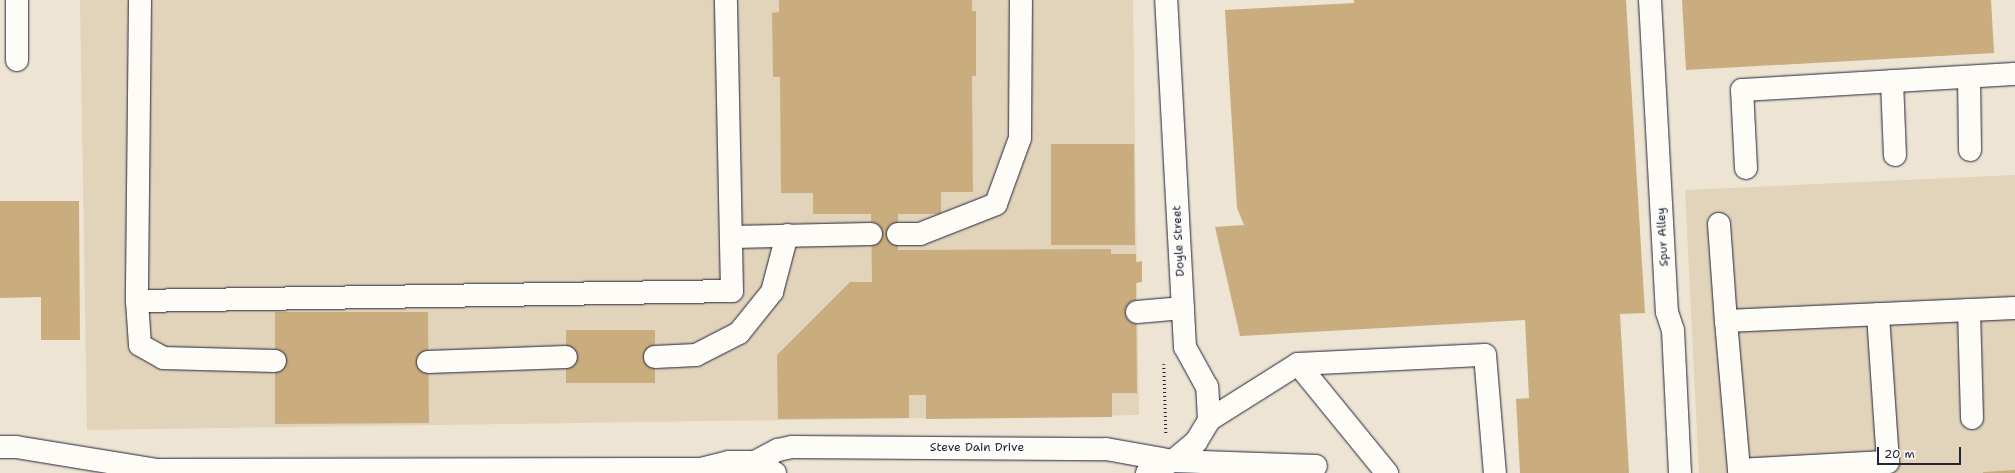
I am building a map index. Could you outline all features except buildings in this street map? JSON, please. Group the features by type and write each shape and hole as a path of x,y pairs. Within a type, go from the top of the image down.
{"street":[{"path":"17,60 18,0"},
{"path":"140,0 137,301 140,344 163,358 275,361"},
{"path":"137,301 732,291 726,0"},
{"path":"898,234 920,234 996,204 1020,138 1021,0"},
{"name":"Doyle Street","path":"1166,0 1185,347 1207,387 1209,420"},
{"name":"Spur Alley","path":"1650,0 1667,312 1673,330 1680,473"},
{"path":"1746,168 1742,90 2015,74"},
{"path":"1969,77 1970,150"},
{"path":"1892,81 1895,155"},
{"path":"1719,224 1739,470 1888,462 1878,314"},
{"path":"732,237 871,234"},
{"path":"655,357 696,356 739,333 772,292 787,235"},
{"path":"1136,312 1183,308"},
{"path":"1726,320 2015,308"},
{"path":"1969,310 1972,418"},
{"path":"1148,473 1173,461 1196,442 1209,420 1298,364 1485,355 1495,473"},
{"path":"428,362 566,357"},
{"path":"1298,364 1387,473"},
{"name":"Steve Dain Drive","path":"0,447 16,447 156,470 390,472 701,469 729,462 755,462 778,450 792,447 1106,449 1173,461 1316,466"},
{"name":"Steve Dain Drive","path":"755,462 775,473"}],"shaded area":[{"path":"80,0 1133,0 1139,415 87,430"},
{"path":"2015,175 2015,473 1699,473 1685,190"}]}
